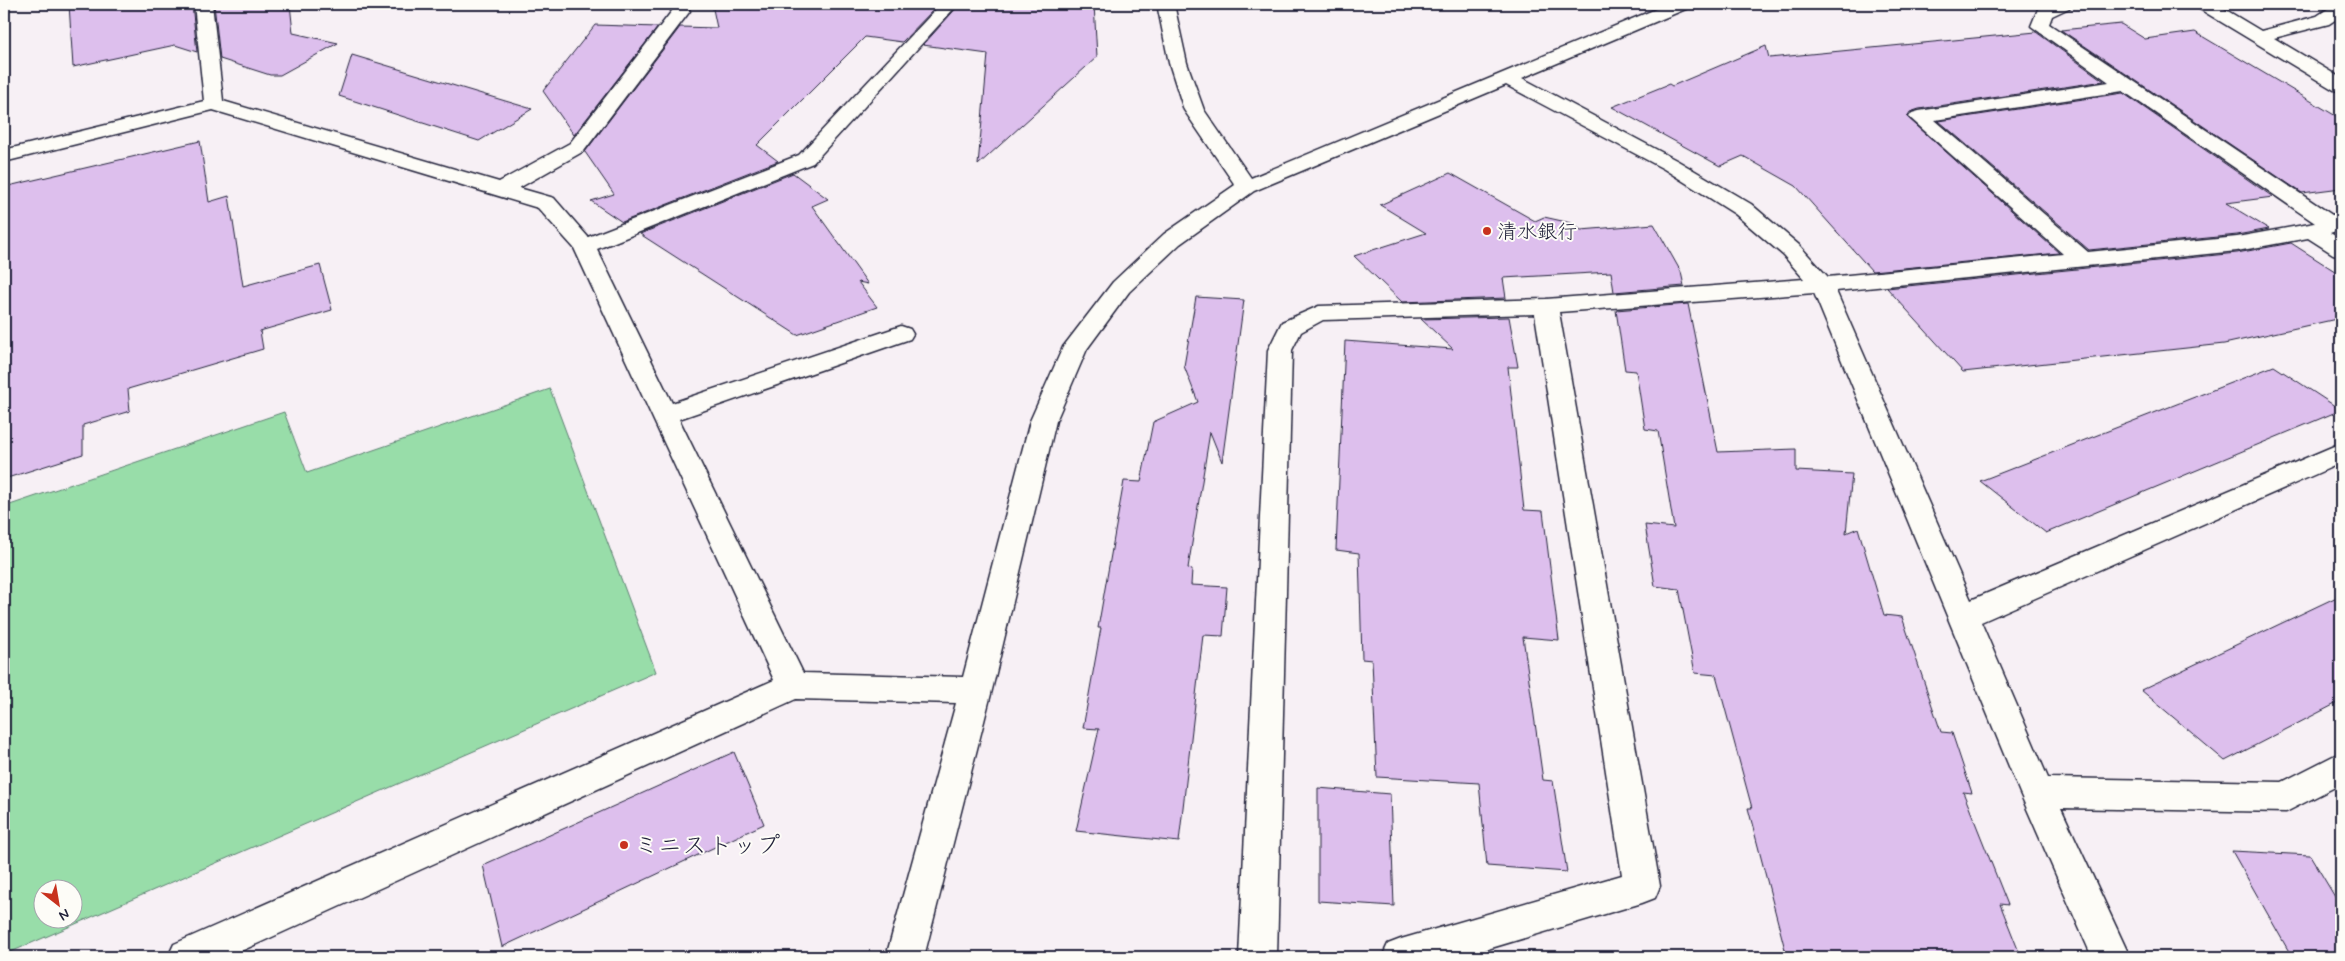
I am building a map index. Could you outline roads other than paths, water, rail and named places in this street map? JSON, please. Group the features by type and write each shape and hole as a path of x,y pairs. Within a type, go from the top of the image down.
{"street":[{"path":"204,4 214,104"},
{"path":"584,246 806,159 950,4"},
{"path":"1165,4 1178,63 1194,110 1246,187"},
{"path":"905,957 976,690 1043,421 1075,347 1122,287 1172,238 1246,187 1682,4"},
{"path":"2063,4 2044,13 2040,26 2329,226 2341,248"},
{"path":"2204,4 2341,86"},
{"path":"2258,37 2324,20 2341,8"},
{"path":"501,190 577,147 681,11"},
{"path":"1505,77 1671,165 1743,210 1790,250 1822,285 1836,314 2037,793 2111,957"},
{"path":"2081,258 1919,117 2126,85"},
{"path":"4,156 214,104 546,204 584,246 793,686"},
{"path":"1258,957 1280,350 1291,328 1319,313 1546,306 1822,285 2237,244 2329,226"},
{"path":"1401,957 1642,886 1546,306"},
{"path":"664,415 902,334"},
{"path":"1964,617 2341,452"},
{"path":"187,957 793,686 976,690"},
{"path":"2037,793 2286,797 2341,767"}],"place":[{"name":"清水銀行","path":"1487,231"},
{"name":"ミニストップ","path":"624,845"}]}
